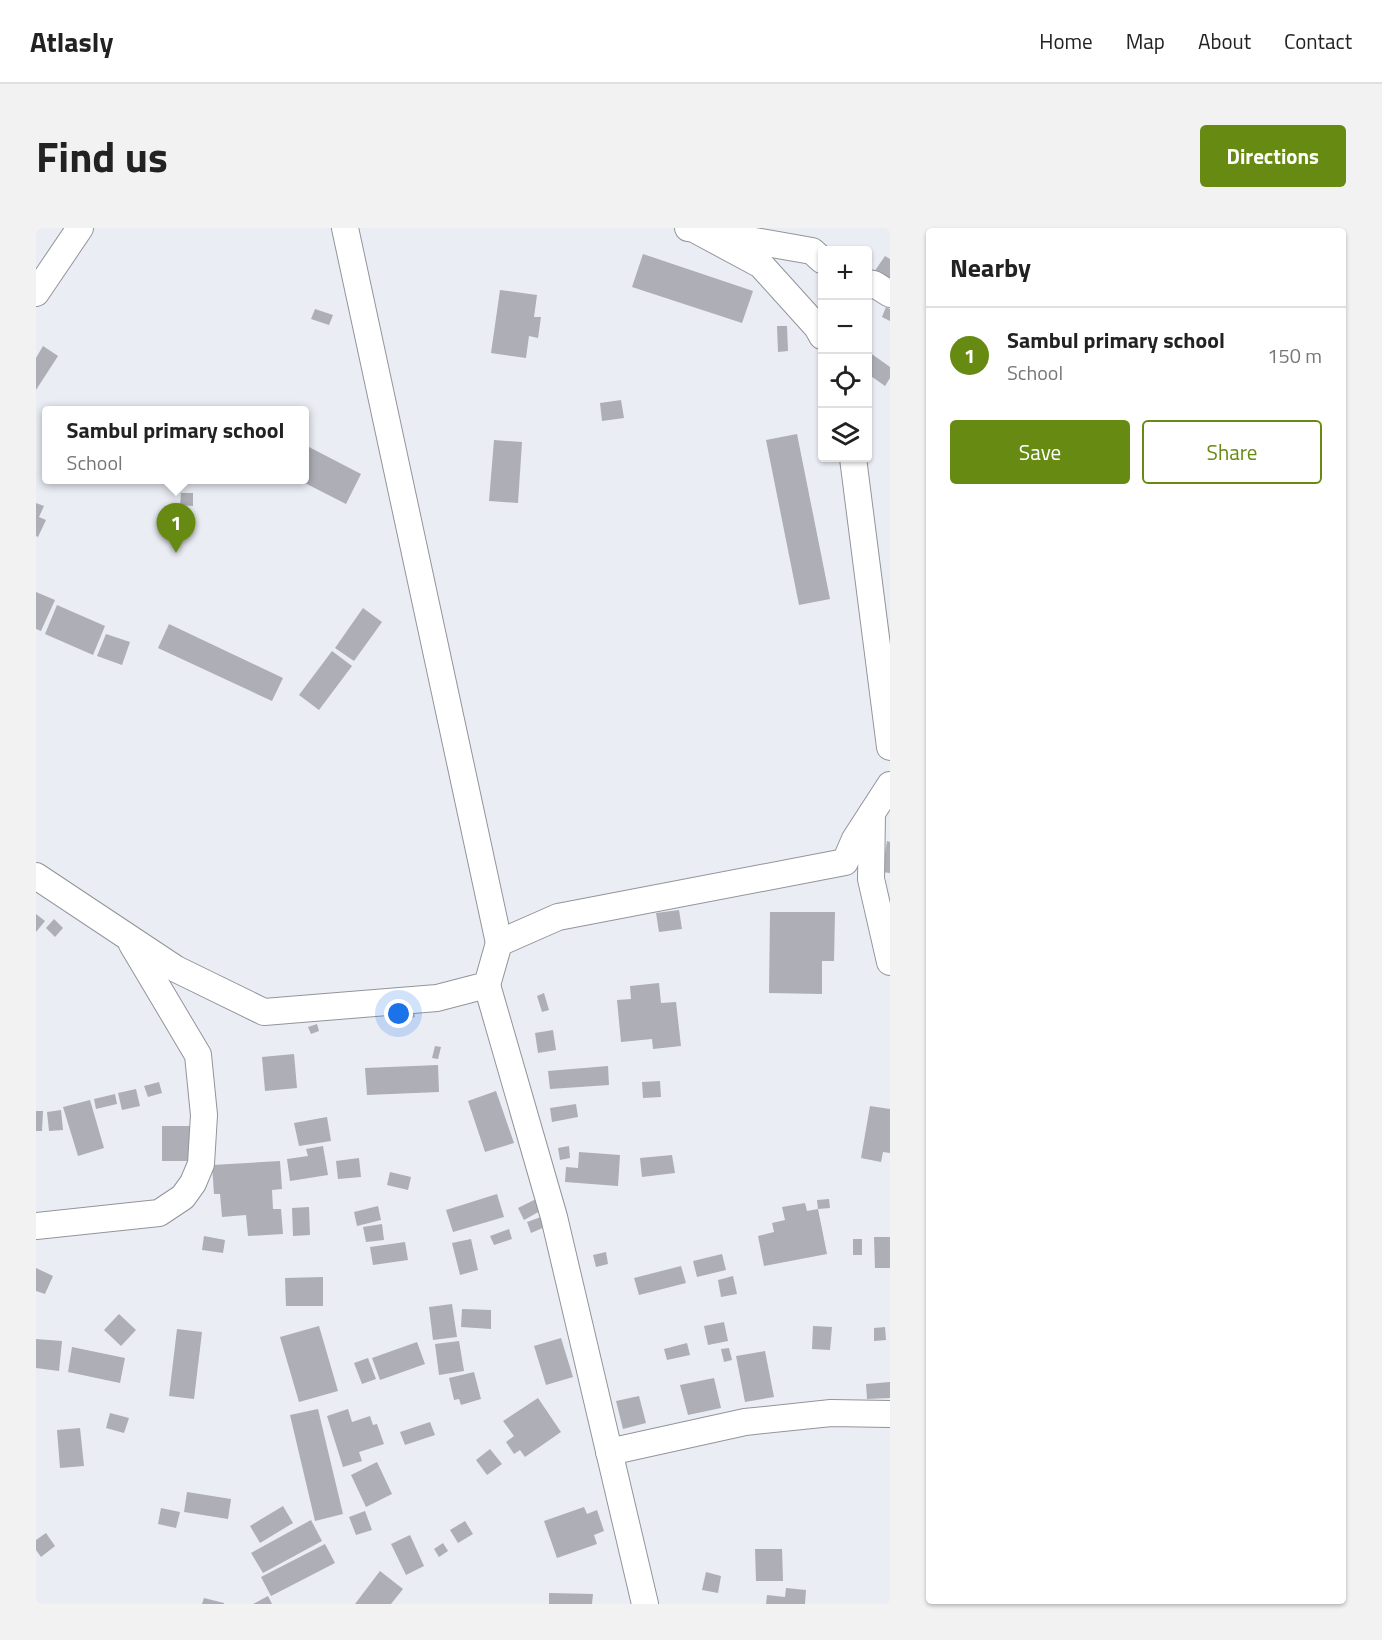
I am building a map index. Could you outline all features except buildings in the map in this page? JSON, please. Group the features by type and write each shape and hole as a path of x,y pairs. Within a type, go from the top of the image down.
{"street":[{"path":"36,293 80,228"},
{"path":"345,228 499,944 487,985 554,1216 645,1604"},
{"path":"691,229 812,251 818,256"},
{"path":"691,229 761,265 818,329"},
{"path":"872,284 890,294"},
{"path":"854,462 881,601 890,747"},
{"path":"499,944 558,917 845,862 855,839 890,785"},
{"path":"872,813 871,879 882,892 890,962"},
{"path":"36,876 176,969 264,1012 437,998 487,985"},
{"path":"36,1226 159,1214 183,1197 193,1183 201,1164 204,1115 198,1056 128,937"},
{"path":"609,1452 745,1422 831,1413 890,1414"}],"place":[{"name":"Sambul primary school","path":"176,553"}]}
